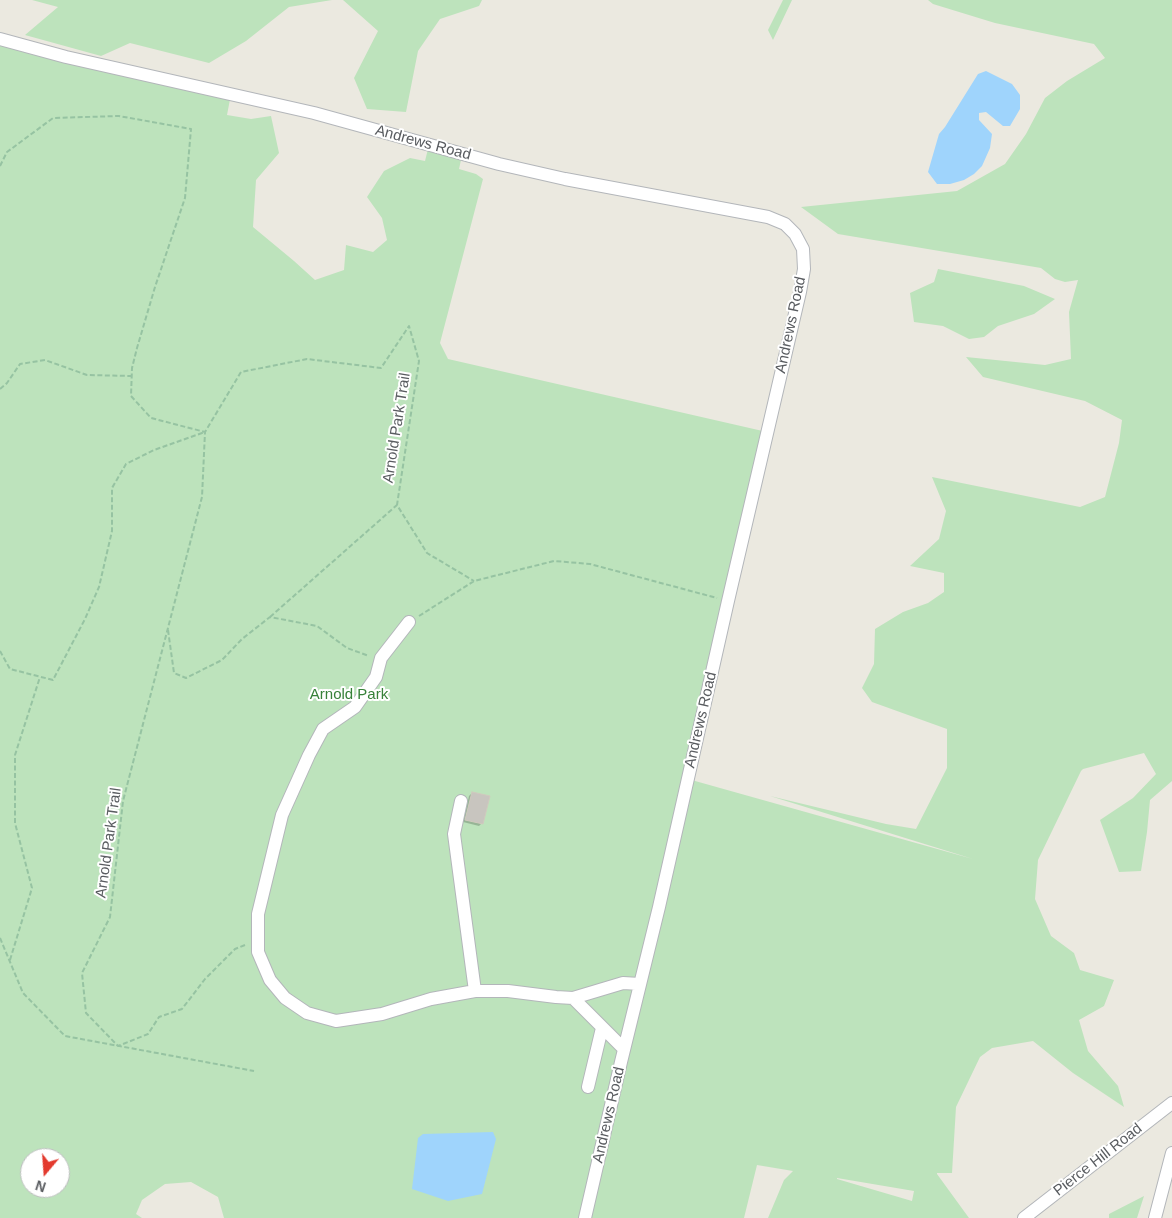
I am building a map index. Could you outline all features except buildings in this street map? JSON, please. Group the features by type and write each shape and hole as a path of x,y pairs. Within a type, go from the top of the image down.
{"street":[{"name":"Andrews Road","path":"0,39 66,57 314,114 499,164 565,179 768,217 785,224 795,234 803,249 804,269 798,302 659,907 585,1218"},
{"path":"409,622 382,658 376,678 355,707 323,729 282,815 258,914 258,952 270,980 284,998 306,1013 336,1021 382,1014 431,999 475,991 508,991 573,998 623,982 640,984"},
{"path":"461,801 454,834 475,991"},
{"path":"573,998 624,1049"},
{"path":"588,1087 602,1028"},
{"name":"Pierce Hill Road","path":"1024,1218 1172,1103"},
{"path":"1155,1218 1172,1153"}],"path":[{"path":"0,166 7,152 53,118 119,116 191,129 185,198 136,348 132,368 131,396 151,418 205,432"},
{"name":"Arnold Park Trail","path":"118,1046 86,1013 82,973 110,917 123,801 202,497 205,432 241,372 307,359 381,368 408,326 419,362 397,505 427,553 474,581"},
{"path":"0,390 20,364 45,360 87,375 132,376"},
{"path":"0,651 10,669 53,680 85,619 99,587 112,531 112,488 126,464 154,450 205,432"},
{"path":"270,617 397,505"},
{"path":"409,622 474,581 554,561 590,564 728,600"},
{"path":"270,617 317,626 347,648 369,656 382,658"},
{"name":"Arnold Park Trail","path":"168,627 174,673 186,678 222,660 242,639 270,617"},
{"path":"10,961 32,888 15,823 15,754 40,677"},
{"path":"0,938 24,993 65,1036 254,1072"},
{"path":"118,1046 148,1034 159,1017 182,1009 205,979 235,949 258,941"}],"green space":[{"path":"32,0 332,0 289,7 246,41 209,63 130,43 101,56 25,35 58,7"},
{"path":"343,0 482,0 479,6 440,19 418,51 406,112 367,109 354,78 378,31"},
{"path":"783,0 792,0 773,40 768,30"},
{"name":"Arnold Park","path":"928,0 1172,0 1172,781 1150,800 1141,871 1119,872 1100,820 1133,798 1156,774 1144,753 1083,769 1038,860 1035,899 1051,936 1074,953 1080,970 1114,980 1104,1006 1079,1020 1088,1051 1118,1086 1124,1107 1073,1073 1033,1041 992,1048 980,1057 956,1107 952,1173 937,1173 969,1218 768,1218 784,1180 793,1171 757,1165 744,1218 224,1218 218,1197 191,1182 165,1184 142,1200 136,1214 142,1218 0,1218 0,39 231,94 227,115 251,119 271,116 279,153 256,180 253,227 315,280 344,270 346,245 373,252 387,240 382,218 367,197 384,171 410,158 425,161 429,145 463,151 459,169 476,174 483,179 440,343 448,359 767,432 688,779 973,859 770,796 886,824 916,829 947,768 947,729 872,702 862,688 874,664 875,629 903,612 928,603 944,592 944,573 910,566 939,539 946,511 932,477 1080,507 1105,497 1119,443 1122,420 1085,401 983,377 966,357 1045,365 1071,359 1069,312 1078,280 1065,282 1055,279 1041,268 838,234 801,207 957,191 1005,164 1026,134 1045,98 1067,81 1105,58 1094,44 995,23 933,4","holes":["837,1178 914,1191 912,1201"]},
{"path":"938,269 1024,286 1055,299 1034,314 998,326 984,337 969,339 943,326 914,322 910,293 934,282"},
{"path":"1144,1196 1137,1218 1109,1218 1109,1214"}],"water":[{"path":"986,71 1012,84 1020,95 1020,109 1010,126 1003,126 986,112 979,113 979,120 992,134 990,148 982,166 964,180 950,184 937,184 928,172 939,134 978,74"},
{"path":"493,1132 496,1139 482,1194 448,1201 412,1189 418,1138 423,1134"}]}
